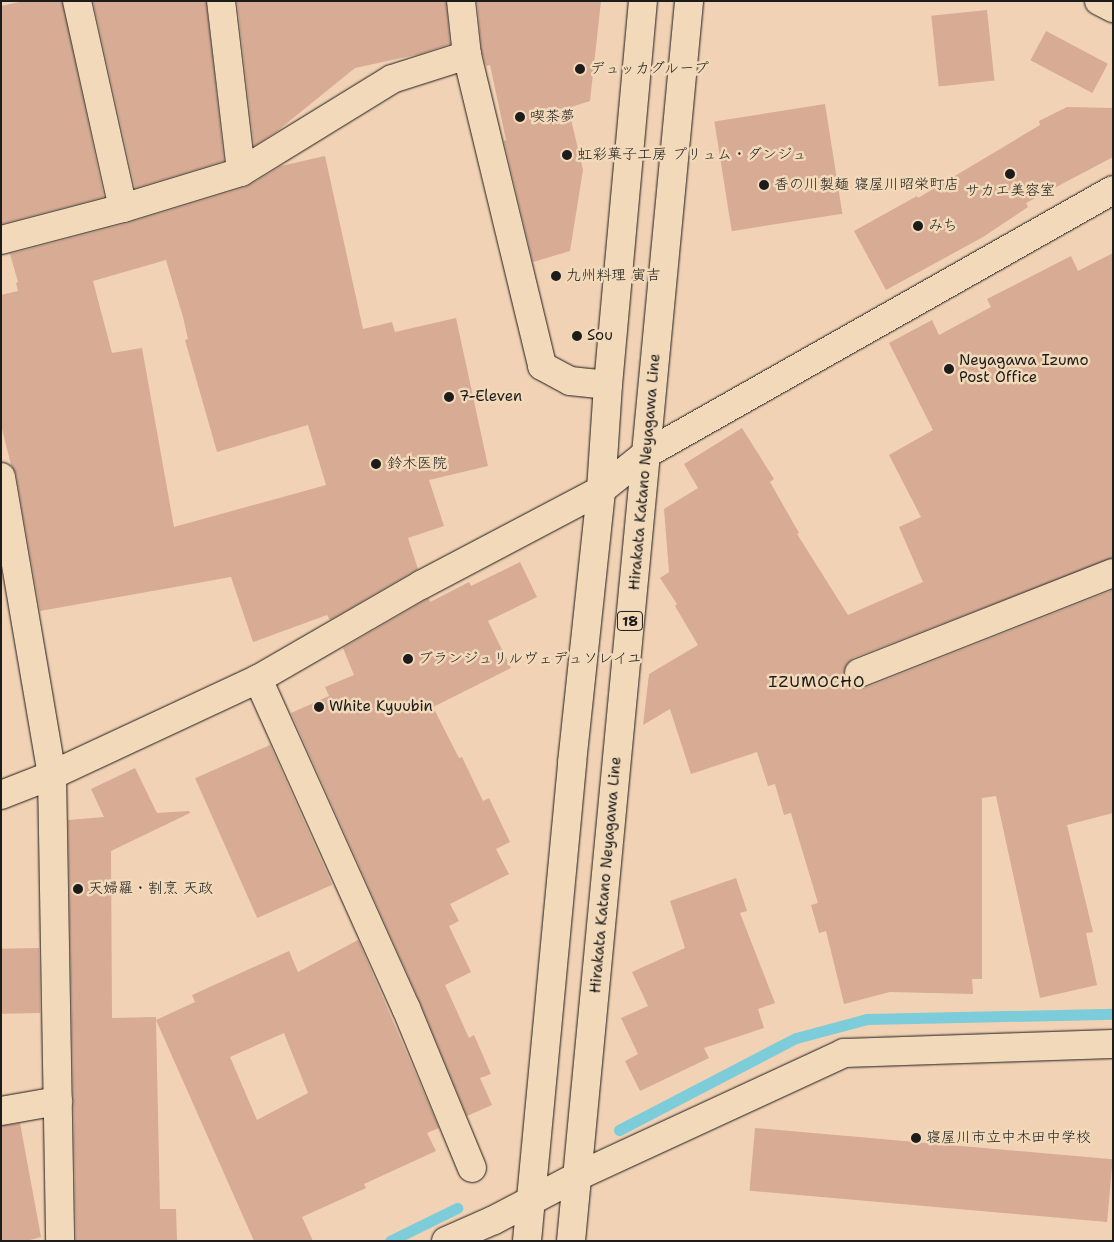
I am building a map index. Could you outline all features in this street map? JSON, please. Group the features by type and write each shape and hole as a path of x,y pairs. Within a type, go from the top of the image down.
{"street":[{"path":"77,1 123,208"},
{"path":"221,1 241,172"},
{"path":"461,1 468,55 542,366 570,381 608,385"},
{"path":"527,1241 572,763 601,490 608,385 643,1"},
{"name":"Hirakata Katano Neyagawa Line","path":"571,1241 689,1"},
{"path":"1099,1 1113,8"},
{"path":"1,240 123,208 241,172 392,79 468,55"},
{"path":"1,795 52,774 258,680 421,585 601,490 646,454 1113,190"},
{"path":"1,477 52,774 60,1241"},
{"path":"859,673 1113,573"},
{"path":"258,680 406,1008 472,1168"},
{"path":"446,1241 494,1220 578,1176 844,1053 1113,1044"},
{"path":"1,1111 58,1101"}],"building":[{"path":"24,1 62,1 104,197 1,224 1,6"},
{"path":"93,1 206,1 224,161 135,188"},
{"path":"237,1 446,1 450,44 420,54 355,68 276,132 254,146"},
{"path":"477,1 601,1 590,101 571,107 571,111 569,111 583,170 570,251 533,262 504,141 506,140 490,65 486,66 482,52"},
{"path":"987,10 994,81 939,86 931,16"},
{"path":"1046,31 1108,64 1092,93 1031,60"},
{"path":"825,104 842,214 732,231 714,122"},
{"path":"1067,107 1113,108 1113,157 1026,203 1028,207 983,237 886,290 854,231 917,196 918,198 1040,125 1039,121"},
{"path":"325,156 363,329 392,322 395,332 456,318 488,466 429,480 444,526 408,538 418,569 330,620 327,615 253,642 231,577 40,611 16,474 11,465 1,425 1,295 18,291 16,283 18,282 10,254 128,223 246,187 281,166","holes":["166,260 188,339 185,340 217,452 308,425 326,485 174,527 142,348 112,353 93,281"]},
{"path":"1113,253 1113,558 853,658 847,664 844,671 845,679 850,685 857,688 865,688 1113,590 1113,813 1067,825 1093,932 1086,933 1097,985 1040,998 996,796 982,798 982,979 972,979 973,994 890,992 844,1004 826,931 819,933 811,905 818,903 791,813 784,815 775,784 768,786 757,752 691,774 670,709 643,725 649,674 698,645 675,606 677,604 660,578 669,572 664,509 698,488 684,464 742,428 774,479 770,482 799,533 797,534 848,615 923,582 899,527 921,517 889,455 933,430 889,343 932,320 939,335 991,307 987,299 1071,256 1078,271"},
{"path":"520,562 537,597 488,621 511,668 433,707 459,758 462,757 483,801 489,798 510,842 496,849 509,874 450,904 459,921 449,926 471,972 445,985 469,1038 474,1035 491,1074 480,1078 492,1105 467,1116 420,1002 291,713 329,696 325,687 354,675 343,648 429,598 430,602 469,582 471,586"},
{"path":"270,745 332,885 257,918 195,778"},
{"path":"135,768 157,813 189,811 190,813 111,851 112,1018 156,1017 160,1209 176,1209 177,1241 76,1241 68,820 104,817 91,789"},
{"path":"736,878 747,911 740,913 775,1003 758,1009 764,1028 704,1048 709,1058 640,1091 625,1061 638,1054 621,1018 648,1006 632,972 685,948 670,901"},
{"path":"358,940 439,1128 427,1133 436,1151 364,1184 366,1188 302,1217 313,1241 254,1241 156,1020 195,1002 192,995 289,951 298,972","holes":["284,1033 308,1093 257,1120 230,1057"]},
{"path":"39,948 40,1013 2,1014 1,949"},
{"path":"20,1123 41,1237 26,1241 1,1241 1,1126"},
{"path":"755,1128 1113,1159 1107,1222 750,1191"}],"waterway":[{"path":"619,1130 796,1038 867,1019 1113,1014"},
{"path":"390,1241 457,1208"}],"place":[{"name":"デュッカグループ","path":"580,69"},
{"name":"喫茶夢","path":"520,117"},
{"name":"虹彩菓子工房 プリュム・ダンジュ","path":"567,155"},
{"name":"サカエ美容室","path":"1010,174"},
{"name":"香の川製麺 寝屋川昭栄町店","path":"764,185"},
{"name":"みち","path":"918,226"},
{"name":"九州料理 寅吉","path":"556,276"},
{"name":"Sou","path":"577,336"},
{"name":"Neyagawa Izumo Post Office","path":"949,369"},
{"name":"7-Eleven","path":"449,397"},
{"name":"鈴木医院","path":"376,464"},
{"name":"ブランジュリルヴェデュソレイユ","path":"408,659"},
{"name":"White Kyuubin","path":"319,707"},
{"name":"天婦羅・割烹 天政","path":"78,889"},
{"name":"寝屋川市立中木田中学校","path":"916,1138"}],"district":[{"name":"IZUMOCHO","path":"817,682"}]}
